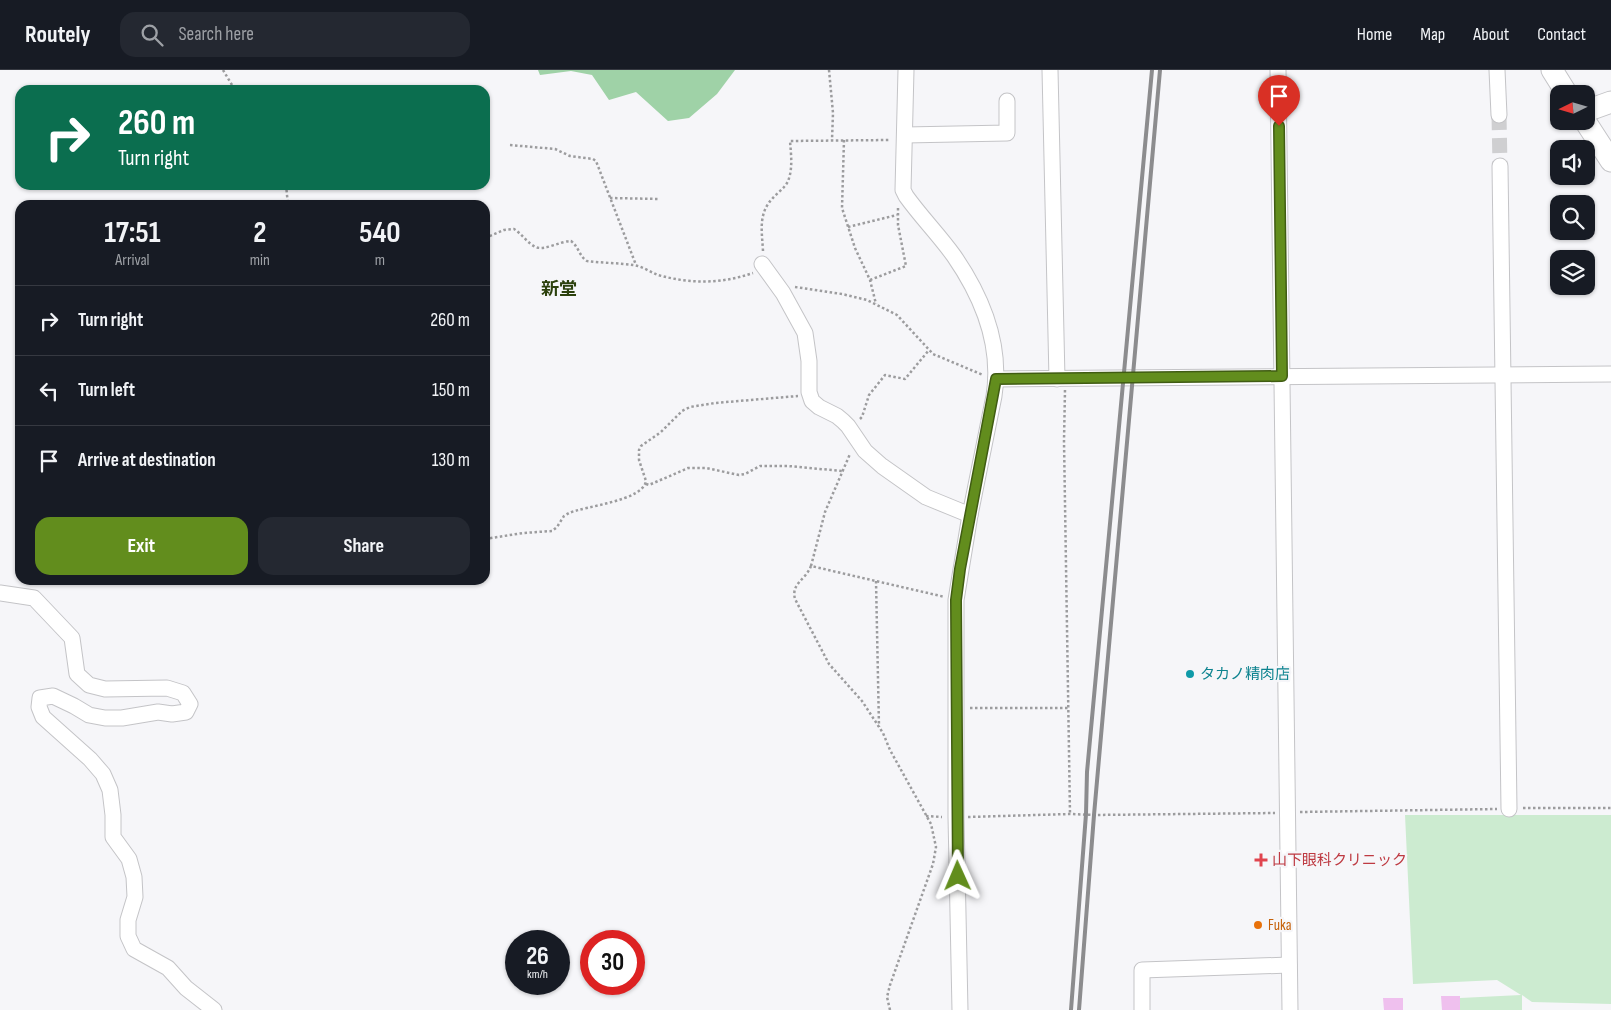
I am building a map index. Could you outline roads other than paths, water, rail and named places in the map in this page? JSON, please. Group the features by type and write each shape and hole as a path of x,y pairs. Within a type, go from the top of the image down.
{"highway":[{"path":"1552,70 1561,85"},
{"path":"1591,130 1611,162"}],"street":[{"path":"906,70 904,193 954,257 976,297 994,343 996,379 956,600 956,817 960,1010"},
{"path":"1050,70 1061,379"},
{"path":"1278,70 1290,1010"},
{"path":"1497,70 1499,115"},
{"path":"905,137 1007,133 1007,101"},
{"path":"1500,166 1509,808"},
{"path":"763,267 778,285 795,312 805,333 808,352 809,397 819,407 837,416 851,430 859,444 872,459 926,497 970,515"},
{"path":"996,379 1611,374"},
{"path":"0,593 34,598 72,638 77,674 89,684 105,689 167,688 183,693 190,704 186,712 172,714 158,712 114,718 89,715 52,696 40,698 39,707 43,717 90,759 103,774 110,790 113,837 129,859 134,877 135,897 128,920 128,936 134,949 168,968 186,988 214,1010"},
{"path":"1142,1010 1142,970 1289,966"}],"tunnel":[{"path":"1499,115 1500,166"}],"railway":[{"path":"1071,1010 1086,814 1087,772 1152,70"},
{"path":"1079,1010 1094,815 1160,70"}],"place":[{"name":"タカノ精肉店","path":"1190,674"},
{"name":"山下眼科クリニック","path":"1261,860"},
{"name":"Fuka","path":"1258,925"}],"district":[{"name":"新堂","path":"559,289"}]}
